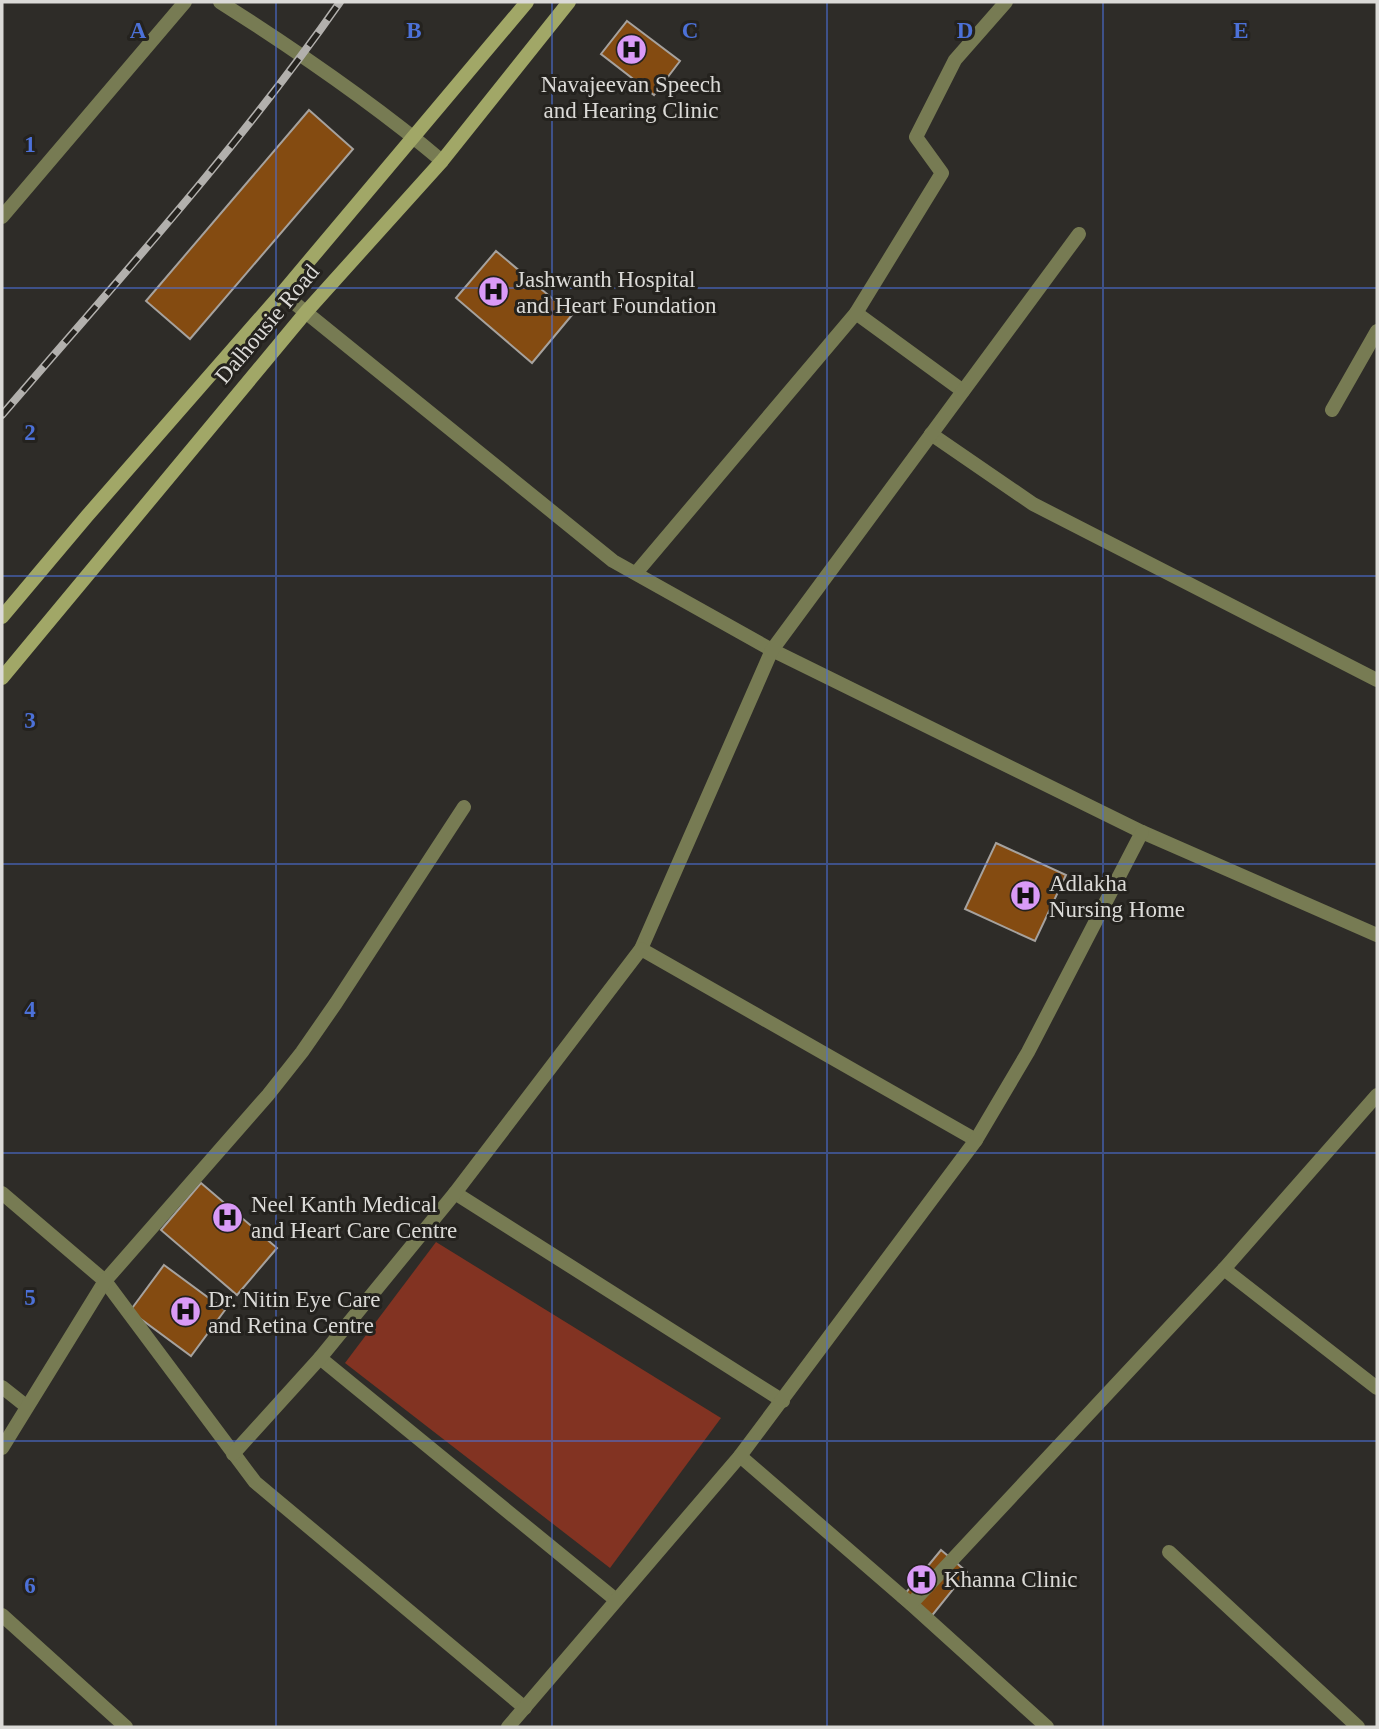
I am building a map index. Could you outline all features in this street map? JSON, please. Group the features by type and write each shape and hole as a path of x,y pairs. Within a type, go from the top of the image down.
{"street":[{"path":"2,217 185,2"},
{"path":"220,2 317,66 413,136 442,161"},
{"name":"Dalhousie Road","path":"2,617 282,293 527,2"},
{"name":"Dalhousie Road","path":"2,678 306,312 442,161 569,2"},
{"path":"636,573 856,313 942,173 915,137 955,60 1006,2"},
{"path":"233,1454 320,1358 455,1193 641,949 772,650 1079,234"},
{"path":"282,293 613,561 772,650 1142,832 1377,935"},
{"path":"856,313 963,391"},
{"path":"1332,410 1377,331"},
{"path":"931,435 1033,504 1377,680"},
{"path":"2,1448 105,1280 268,1096 302,1052 464,807"},
{"path":"508,1727 740,1456 976,1140 1028,1052 1142,832"},
{"path":"641,949 976,1140"},
{"path":"911,1604 1224,1269 1377,1095"},
{"path":"2,1193 105,1280 256,1482 525,1708"},
{"path":"455,1193 783,1401"},
{"path":"1224,1269 1377,1388"},
{"path":"320,1358 616,1600"},
{"path":"2,1387 26,1406"},
{"path":"740,1456 911,1604 1047,1727"},
{"path":"1169,1552 1358,1727"},
{"path":"2,1615 126,1727"}],"shaded area":[{"path":"436,1242 721,1418 610,1568 345,1363"}],"building":[{"path":"627,21 680,61 654,95 601,54"},
{"path":"309,110 353,149 190,339 146,301"},
{"path":"496,251 572,315 532,363 456,298"},
{"path":"996,843 1066,875 1035,941 965,909"},
{"path":"201,1183 277,1248 237,1295 161,1230"},
{"path":"164,1265 225,1310 191,1356 130,1311"},
{"path":"941,1550 967,1572 926,1623 899,1601"}],"railway":[{"path":"2,415 219,161 340,2"}],"place":[{"name":"Navajeevan Speech and Hearing Clinic","path":"631,50"},
{"name":"Jashwanth Hospital and Heart Foundation","path":"493,292"},
{"name":"Adlakha Nursing Home","path":"1026,896"},
{"name":"Neel Kanth Medical and Heart Care Centre","path":"228,1217"},
{"name":"Dr. Nitin Eye Care and Retina Centre","path":"185,1312"},
{"name":"Khanna Clinic","path":"921,1579"}]}
